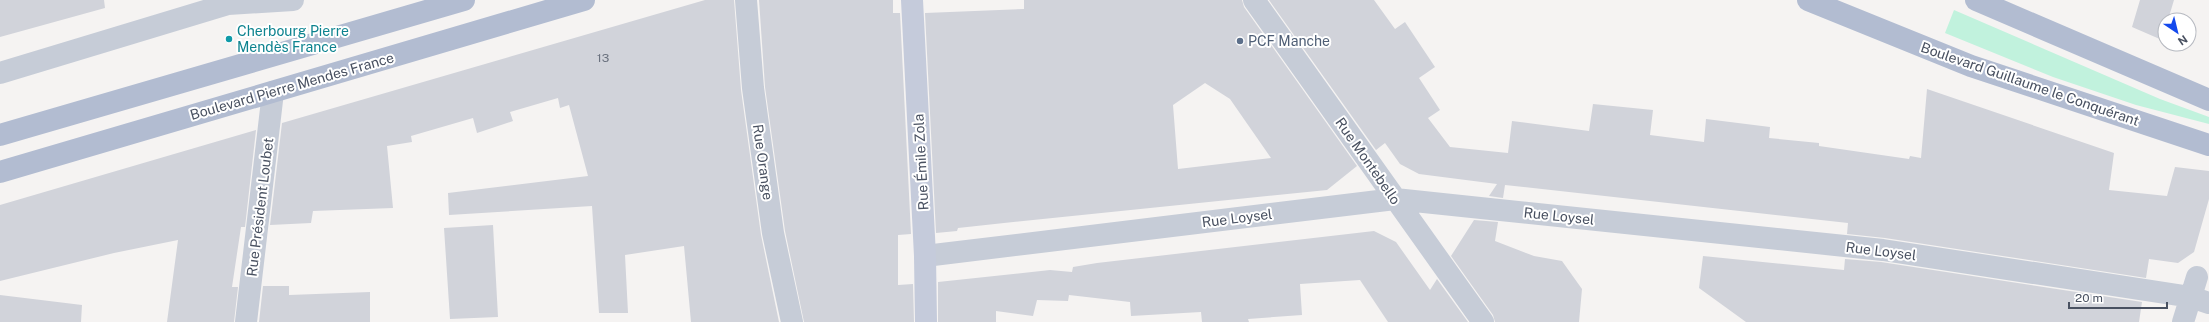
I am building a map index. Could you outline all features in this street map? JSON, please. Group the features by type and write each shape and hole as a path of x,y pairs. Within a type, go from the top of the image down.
{"main road":[{"path":"0,135 464,0"},
{"name":"Boulevard Pierre Mendes France","path":"0,172 584,0"},
{"name":"Boulevard Guillaume le Conquérant","path":"1808,0 1971,66 2209,145"},
{"path":"1976,0 2209,100"}],"street":[{"path":"0,73 228,4 293,0"},
{"name":"Rue Orange","path":"746,0 753,88 773,233 792,322"},
{"name":"Rue Montebello","path":"1254,0 1483,322"},
{"name":"Rue Émile Zola","path":"913,1 926,256 926,322"},
{"name":"Rue Président Loubet","path":"246,322 273,92"},
{"name":"Rue Loysel","path":"926,256 1395,199 1883,250 2200,300"},
{"path":"2183,322 2200,300 2197,276"}],"green space":[{"path":"1954,10 2160,99 2209,117 2209,124 2136,105 2053,77 1945,33"}],"building":[{"path":"0,0 104,0 105,8 0,37"},
{"path":"705,0 734,0 741,90 761,235 779,322 691,322 684,246 625,255 628,313 599,313 592,206 449,215 448,193 588,176 569,105 560,108 558,98 510,112 513,121 477,133 473,118 411,136 412,142 387,146 393,208 313,211 311,223 270,225 282,123"},
{"path":"759,0 893,0 893,13 900,13 911,234 898,235 898,285 913,284 914,322 804,322 785,231 765,87"},
{"path":"1024,0 1242,0 1244,7 1357,166 1327,190 958,228 957,231 936,233 925,13 1024,9","holes":["1205,83 1230,99 1271,158 1178,169 1173,105"]},
{"path":"1269,0 1374,0 1395,29 1405,22 1435,67 1419,78 1440,110 1428,118 1450,147 1508,153 1512,121 1589,131 1593,104 1653,110 1650,135 1704,142 1706,119 1770,127 1769,138 1819,143 1819,146 1909,159 1910,156 1921,158 1927,89 2114,153 2109,190 2167,196 2175,167 2209,171 2209,199 2194,252 2178,263 2149,259 2146,278 1885,238 1847,234 1848,223 1505,185 1503,198 1489,196 1497,184 1419,174 1400,164 1385,143 1376,150"},
{"path":"2140,0 2174,0 2170,12 2157,12 2157,38 2132,27"},
{"path":"256,130 245,227 241,227 232,287 238,287 234,322 167,322 178,240 114,253 0,281 0,205"},
{"path":"1474,220 1498,222 1495,241 1534,256 1562,261 1582,289 1579,322 1495,322 1493,315 1451,256"},
{"path":"493,225 498,317 450,319 444,228"},
{"path":"1374,231 1396,242 1430,290 1437,279 1468,322 1388,322 1360,280 1300,284 1302,315 1248,319 1249,322 1202,322 1201,312 1131,316 1130,302 1069,295 1068,301 1037,300 1033,316 996,311 996,322 938,322 938,282 1050,270 1072,272 1073,267 1097,263"},
{"path":"1703,256 1844,270 1845,259 1881,262 2142,302 2139,322 1746,322 1699,288"},
{"path":"263,286 289,286 289,295 370,292 370,322 259,322"},
{"path":"0,295 82,305 81,322 0,322"}],"place":[{"name":"Cherbourg Pierre Mendès France","path":"229,39"},
{"name":"PCF Manche","path":"1240,41"}]}
